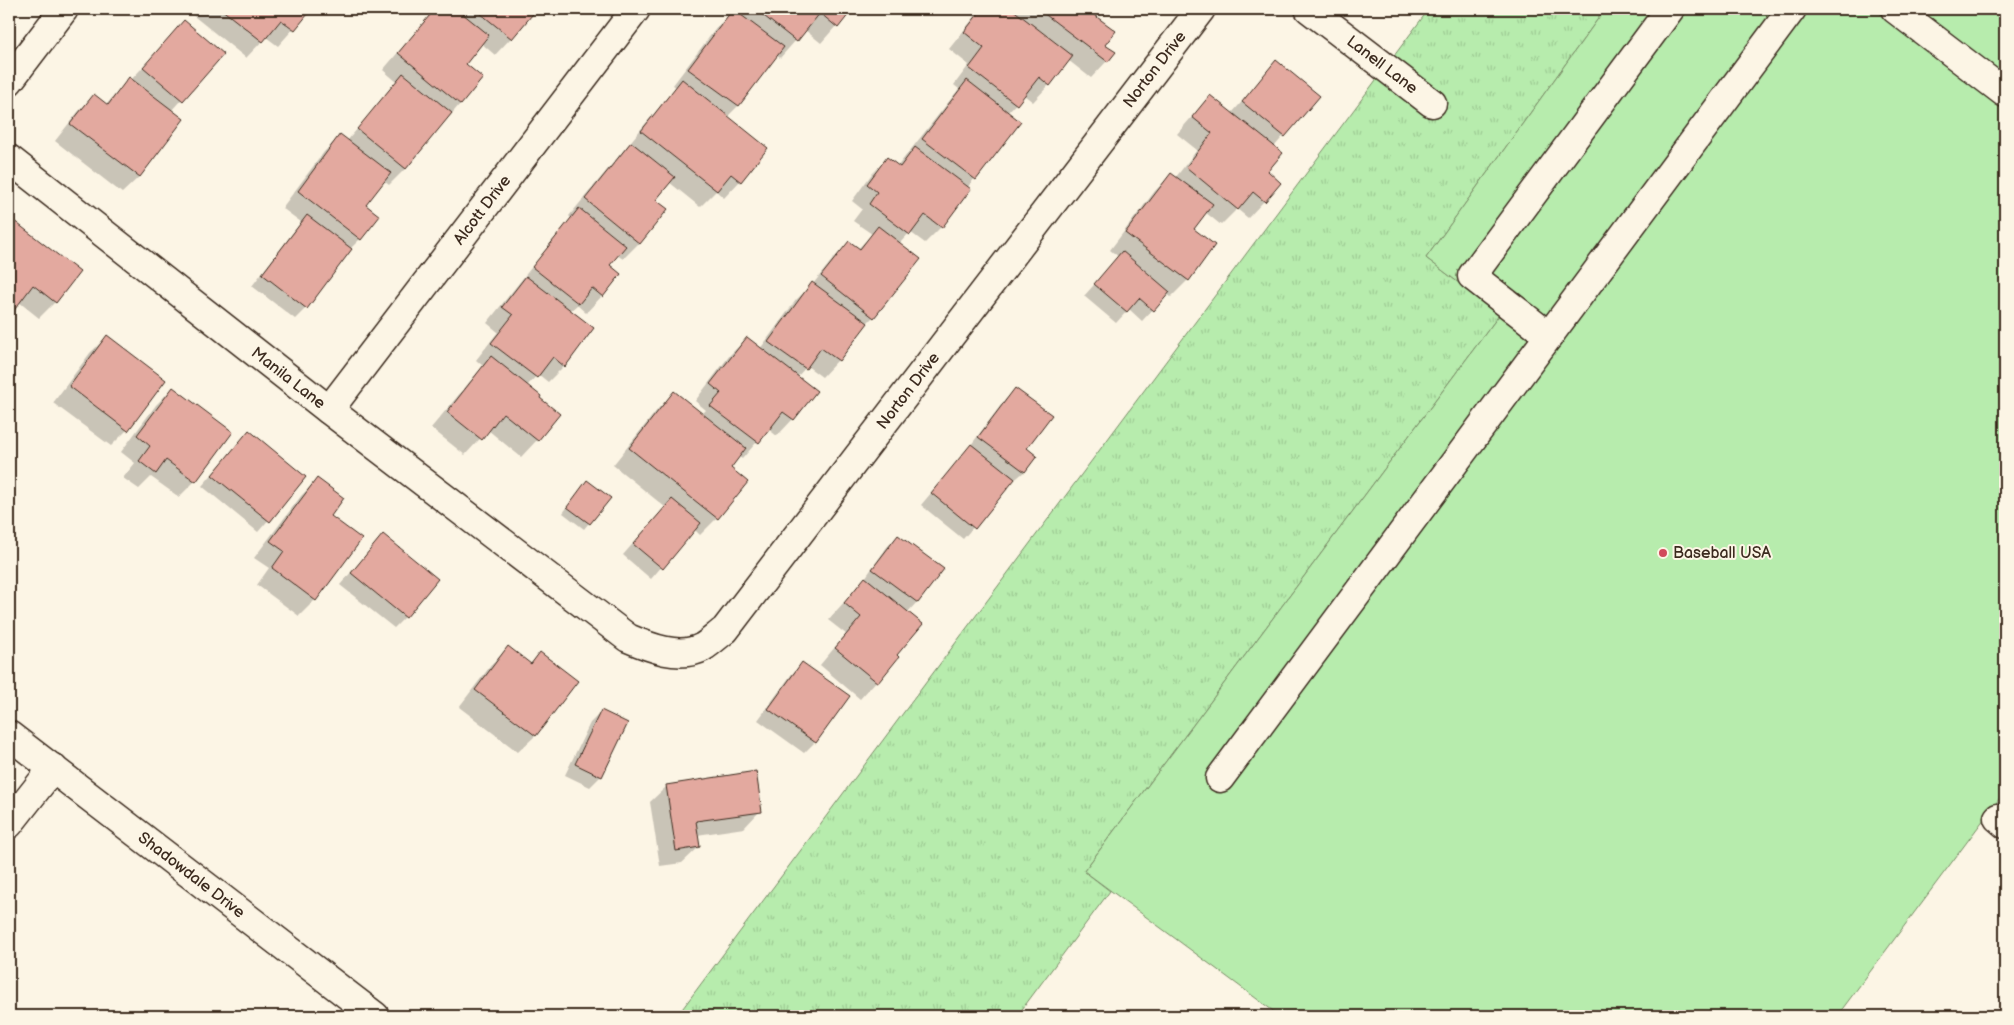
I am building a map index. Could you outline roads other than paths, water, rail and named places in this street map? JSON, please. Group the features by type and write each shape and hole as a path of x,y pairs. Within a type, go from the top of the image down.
{"street":[{"path":"9,81 64,9"},
{"name":"Alcott Drive","path":"329,410 636,9"},
{"name":"Norton Drive","path":"570,593 628,638 652,648 676,653 702,648 725,630 1202,9"},
{"name":"Lanell Lane","path":"1309,9 1432,103"},
{"path":"1549,336 1472,276 1670,9"},
{"path":"1220,778 1792,9"},
{"path":"1895,9 2005,93"},
{"name":"Manila Lane","path":"9,159 329,410 570,593"},
{"name":"Shadowdale Drive","path":"9,735 375,1016"},
{"path":"9,824 53,768"}],"place":[{"name":"Baseball USA","path":"1663,553"}]}
